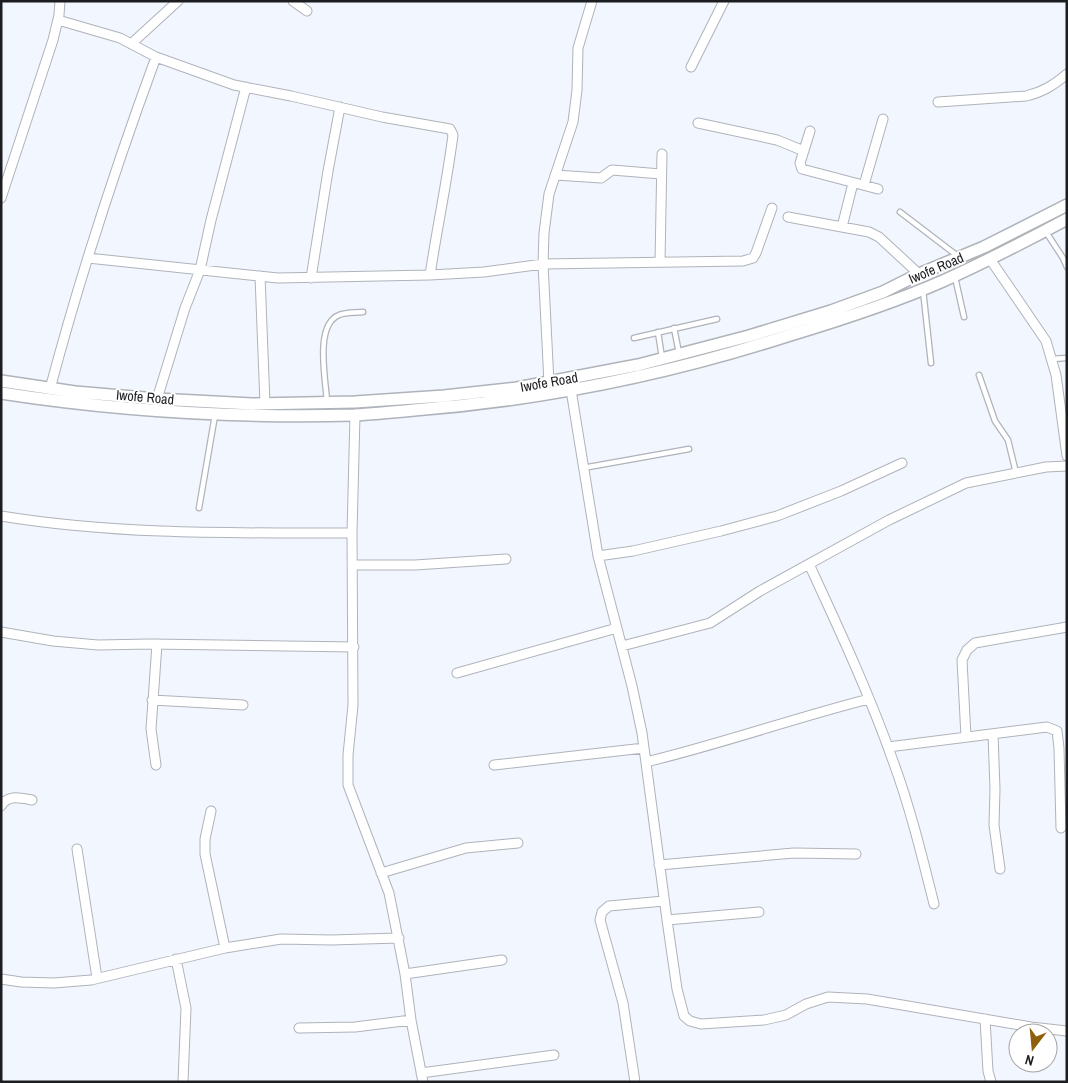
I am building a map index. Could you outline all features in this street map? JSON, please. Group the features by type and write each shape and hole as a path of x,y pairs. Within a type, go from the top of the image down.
{"street":[{"path":"1,198 44,71 58,20 60,1"},
{"path":"131,44 178,1"},
{"path":"293,1 307,11"},
{"path":"548,383 543,264 544,233 549,194 573,122 577,90 578,48 592,1"},
{"path":"691,67 724,1"},
{"path":"58,20 120,38 156,57 234,85 382,117 450,129 453,135 448,179 438,221 430,275"},
{"path":"50,389 68,320 124,143 156,57"},
{"path":"938,102 1026,96 1039,93 1067,74"},
{"path":"157,399 185,308 200,270 211,220 246,87"},
{"path":"311,278 326,180 340,107"},
{"path":"864,185 883,119"},
{"path":"698,123 777,140 804,151"},
{"path":"810,131 800,164 802,169 878,189"},
{"path":"660,262 662,154"},
{"path":"555,175 601,178 612,170 661,174"},
{"path":"842,227 853,183"},
{"name":"Iwofe Road","path":"1,381 50,389 157,399 265,404 328,403 444,396 548,383 679,354 831,312 960,258 1067,205"},
{"path":"88,258 260,276 311,278 484,272 543,264 743,261 753,258 772,208"},
{"path":"788,217 870,232 880,237 919,274"},
{"name":"Iwofe Road","path":"1,392 55,401 215,414 355,415 445,408 519,399 640,377 752,347 833,322 954,276 1067,219"},
{"path":"990,259 1046,341 1056,375 1067,456"},
{"path":"260,276 265,404"},
{"path":"571,390 598,556 632,686 644,748 664,901 677,988 684,1016 690,1021 700,1024 764,1020 786,1014 806,1004 828,997 867,998 985,1019 1067,1031"},
{"path":"124,408 125,396"},
{"path":"355,415 352,533 354,705 348,756 348,785 389,893 399,938 411,1020 422,1077 554,1055"},
{"path":"598,556 643,549 777,516 841,491 902,463"},
{"path":"622,646 710,623 760,591 889,520 966,483 1046,467 1067,466"},
{"path":"1,516 94,528 154,531 352,533"},
{"path":"352,564 415,565 506,559"},
{"path":"809,564 845,640 888,748 918,840 934,904"},
{"path":"966,737 962,660 968,650 975,643 1067,627"},
{"path":"457,673 617,628"},
{"path":"1,632 53,641 98,645 354,647"},
{"path":"156,766 151,729 157,644"},
{"path":"646,762 683,753 869,698"},
{"path":"152,700 243,705"},
{"path":"888,748 1048,726 1057,732 1061,828"},
{"path":"993,734 994,826 1000,869"},
{"path":"494,765 644,748"},
{"path":"1,806 4,801 13,797 32,800"},
{"path":"211,811 205,839 205,854 225,948"},
{"path":"381,873 466,848 518,843"},
{"path":"77,849 97,978"},
{"path":"659,865 794,853 856,854"},
{"path":"635,1082 623,1003 600,920 602,912 608,906 664,901"},
{"path":"667,920 759,912"},
{"path":"1,979 54,983 97,978 225,948 281,939 399,938"},
{"path":"176,959 186,1008 183,1082"},
{"path":"405,974 502,960"},
{"path":"985,1019 988,1071 991,1082"},
{"path":"299,1028 355,1027 411,1020"}],"lane":[{"path":"900,212 960,258"},
{"path":"1045,231 1067,267"},
{"path":"954,276 964,317"},
{"path":"923,289 931,363"},
{"path":"328,403 324,342 326,330 333,319 340,314 362,312"},
{"path":"634,338 717,319"},
{"path":"674,328 679,354"},
{"path":"658,332 662,358"},
{"path":"1051,359 1067,358"},
{"path":"979,375 995,421 1008,440 1016,473"},
{"path":"199,508 215,414"},
{"path":"584,468 689,449"}]}
